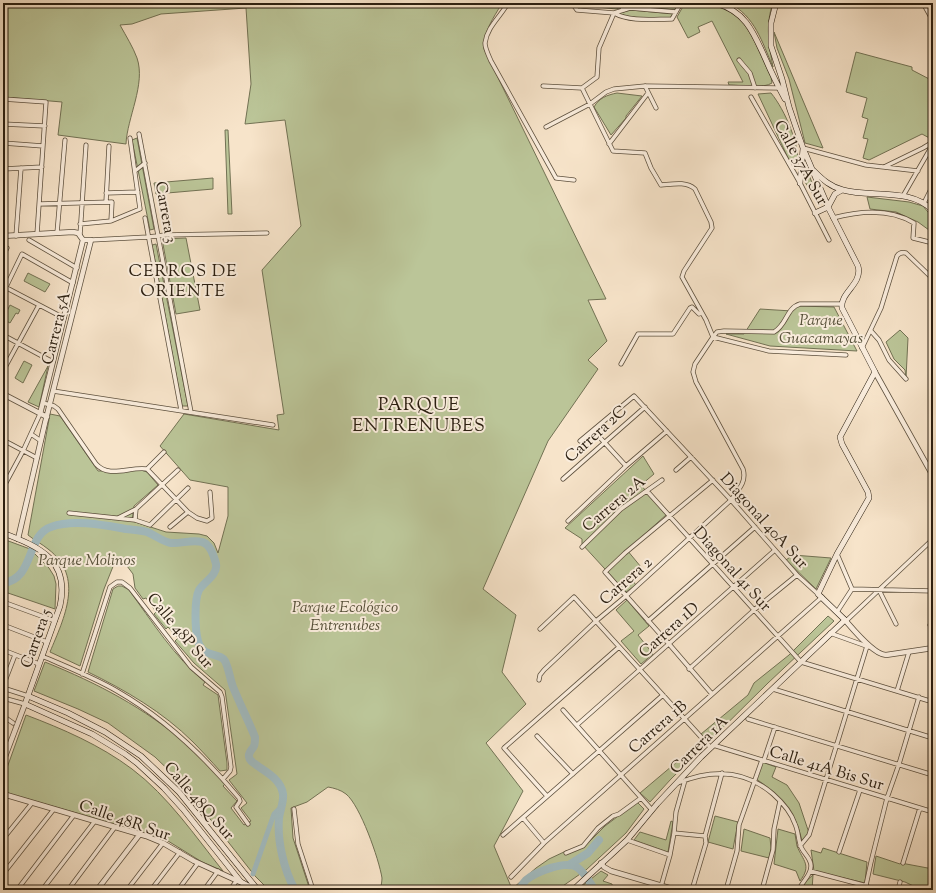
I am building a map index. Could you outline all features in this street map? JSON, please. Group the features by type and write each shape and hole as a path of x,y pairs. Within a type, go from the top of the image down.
{"main road":[{"name":"Calle 37A Sur","path":"716,3 731,9 748,23 756,37 789,107 803,148 828,207 858,266 858,278 841,304"},
{"path":"776,3 772,17 771,40 773,53 782,79 789,107"},
{"path":"800,183 803,148"},
{"path":"812,168 825,182 842,190 903,196 924,203 933,211"},
{"path":"815,213 828,207 834,194 842,190"},
{"path":"841,304 844,313 875,372"},
{"name":"Carrera 1B","path":"820,596 837,554 869,498 868,492 842,444 840,437 875,372"},
{"path":"3,533 18,539"},
{"name":"Carrera 5","path":"18,539 30,543 49,556 57,567 61,579 62,594 55,621 25,704"},
{"name":"Diagonal 40A Sur","path":"820,596 846,620"},
{"name":"Carrera 1A","path":"576,889 582,880 627,840 675,784 712,746 830,633 846,620"},
{"name":"Calle 48Q Sur","path":"28,696 68,713 100,729 141,756 179,792 256,890"},
{"name":"Calle 48Q Sur","path":"25,704 92,734 137,763 164,788 183,809 239,881"},
{"name":"Calle 48R Sur","path":"239,881 256,890"}],"street":[{"path":"508,3 492,25 486,43 487,51 491,61 556,178 574,180"},
{"path":"572,3 577,10 614,12 630,8 676,12"},
{"path":"619,3 624,10"},
{"path":"614,12 619,16 627,18 672,20 681,3"},
{"path":"923,3 933,21"},
{"path":"543,86 582,88 597,77 599,48 614,12"},
{"path":"739,60 750,73 756,88"},
{"path":"546,127 590,104 606,92 623,88 645,86 779,88"},
{"path":"645,86 656,108"},
{"path":"582,88 613,151 645,153 651,168 661,185 683,184 692,186 695,189 711,222 712,228 682,276 713,337"},
{"path":"609,144 648,93"},
{"name":"Calle 37A Sur","path":"751,96 800,183 829,240"},
{"path":"3,99 46,102 36,234"},
{"path":"3,124 45,126"},
{"name":"Carrera 3","path":"139,134 191,412"},
{"name":"Carrera 3","path":"111,221 140,209 130,138"},
{"path":"57,233 65,140"},
{"path":"3,143 43,146"},
{"path":"884,167 933,143"},
{"path":"903,196 933,143"},
{"path":"80,235 86,145"},
{"path":"106,202 109,146"},
{"path":"803,148 855,163 918,170"},
{"path":"135,171 145,163"},
{"path":"3,169 42,167"},
{"path":"16,236 21,168"},
{"path":"924,203 933,185"},
{"path":"106,193 138,192"},
{"path":"39,204 112,202 111,221 80,224"},
{"path":"833,218 848,214 869,212 893,214 914,223 913,238 933,244"},
{"name":"Carrera 3","path":"145,218 181,410"},
{"path":"3,236 74,232 80,235 84,240 91,240 148,237 158,235 267,233"},
{"path":"30,240 76,268"},
{"name":"Carrera 5A","path":"40,414 84,240"},
{"name":"Carrera 5A","path":"41,441 91,240"},
{"path":"3,256 7,248"},
{"path":"862,348 886,295 897,256 901,253 906,253 933,279"},
{"path":"64,318 4,287 22,254 73,283"},
{"path":"713,337 717,332 724,331 776,331 781,326 790,310 794,306 800,304 841,304"},
{"path":"3,371 39,305"},
{"path":"621,364 638,334 673,334 690,308 692,307 699,314 702,313"},
{"path":"870,331 879,340 889,360 906,379"},
{"path":"3,335 53,362"},
{"path":"713,337 769,351 846,355"},
{"name":"Carrera 2","path":"539,680 540,675 544,670 596,621 626,596 731,500 743,482 744,472 694,376 695,364 713,337"},
{"path":"875,372 933,476"},
{"path":"932,380 933,387"},
{"path":"53,391 273,425"},
{"path":"3,394 47,417"},
{"name":"Diagonal 40A Sur","path":"593,430 634,396 713,480 797,575 820,596"},
{"path":"43,403 58,409 96,464 101,468 114,471 147,469 164,452"},
{"name":"Carrera 2C","path":"563,479 645,407"},
{"path":"4,486 23,451 40,414"},
{"path":"580,441 593,430 626,466"},
{"path":"568,521 626,466 667,431"},
{"path":"18,539 41,441 31,434"},
{"path":"3,440 37,458"},
{"path":"676,470 691,457"},
{"path":"147,469 188,512 197,518 207,521 212,518 210,492"},
{"path":"117,518 136,509 178,470"},
{"name":"Carrera 2A","path":"582,547 621,509 662,480"},
{"path":"712,694 604,572 713,480"},
{"path":"69,514 135,520 150,525 188,488"},
{"name":"Diagonal 41 Sur","path":"647,491 801,662"},
{"path":"135,520 136,509"},
{"path":"170,527 188,512"},
{"path":"648,621 754,527"},
{"path":"846,620 933,539"},
{"name":"Carrera 1D","path":"577,725 775,550"},
{"path":"837,554 852,589"},
{"path":"689,669 754,610 797,575"},
{"name":"Calle 48P Sur","path":"82,674 110,587 119,581 126,584 187,662 198,674 218,690 222,696 231,767 230,771 223,779"},
{"path":"852,589 933,591"},
{"path":"837,612 852,589"},
{"path":"879,590 896,624"},
{"name":"Carrera 1B","path":"511,877 544,843 685,719 820,596"},
{"path":"540,629 574,597 685,719 712,746"},
{"path":"3,602 55,621"},
{"name":"Diagonal 40A Sur","path":"846,620 878,653 882,655 909,652"},
{"path":"933,621 930,625 933,629"},
{"path":"3,625 47,642"},
{"path":"830,633 873,649"},
{"path":"800,846 809,835 867,646"},
{"path":"547,796 504,748 619,647"},
{"path":"897,691 909,652 933,648"},
{"path":"3,650 39,664"},
{"path":"3,687 15,654"},
{"path":"42,656 118,692 152,714 193,747 239,798 240,801 236,807 248,824"},
{"path":"801,662 933,702"},
{"name":"Calle 48Q Sur","path":"3,687 28,696"},
{"path":"773,689 933,738"},
{"path":"503,835 663,695"},
{"name":"Calle 48Q Sur","path":"3,698 25,704"},
{"path":"810,871 866,888 887,798 919,698"},
{"name":"Carrera 5","path":"3,762 25,704"},
{"path":"563,710 652,810"},
{"path":"3,716 13,724"},
{"path":"748,719 933,775"},
{"path":"726,890 737,851 739,825 774,727"},
{"path":"537,736 573,774"},
{"path":"3,740 9,746"},
{"name":"Calle 41A Bis Sur","path":"712,746 933,812"},
{"path":"675,784 685,780 722,773 736,774 754,781 767,789 780,801 795,822 800,846 810,860 810,871 799,890"},
{"path":"692,890 706,843 705,836 722,773"},
{"path":"661,888 670,855 676,812 685,780"},
{"path":"839,852 860,790"},
{"name":"Calle 48R Sur","path":"3,794 140,834 163,843 198,863 239,881"},
{"path":"566,853 583,846 598,828 613,816 619,814 641,798"},
{"path":"762,890 772,857 773,835 780,801"},
{"path":"4,837 32,803"},
{"path":"903,863 920,808"},
{"path":"3,874 54,809"},
{"path":"294,809 298,844 313,890"},
{"path":"17,890 74,815"},
{"path":"523,818 544,843"},
{"path":"42,890 95,821"},
{"path":"68,890 115,827"},
{"path":"674,833 705,836"},
{"path":"97,890 140,834"},
{"path":"627,840 670,855"},
{"path":"127,890 163,843"},
{"path":"151,890 180,852"},
{"path":"178,890 198,863"},
{"path":"601,863 604,867 611,871 661,888 676,890"},
{"path":"204,890 218,871"},
{"path":"230,890 239,881"},
{"path":"898,890 900,882"}],"green space":[{"name":"Parque Ecológico Entrenubes","path":"3,3 502,3 487,30 484,49 606,299 588,300 607,341 588,360 598,369 548,441 483,589 516,615 502,672 526,704 486,743 523,791 494,846 512,889 549,859 566,851 584,847 605,826 637,802 644,809 626,833 586,870 557,890 380,890 382,878 380,869 363,820 346,794 337,789 328,787 307,802 291,808 293,838 310,890 269,890 255,876 181,782 155,757 108,723 34,691 45,662 102,688 137,708 171,731 188,745 222,780 225,784 223,786 237,801 231,808 244,825 251,821 241,808 247,803 229,780 237,774 225,690 194,663 175,641 178,638 168,627 166,629 154,614 156,612 146,598 143,599 135,588 133,574 124,562 114,564 104,589 80,666 50,652 65,612 69,585 66,572 59,560 48,549 28,535 50,414 60,416 98,471 141,470 147,472 158,485 134,506 132,521 166,532 199,534 207,536 214,543 218,553 228,516 228,487 190,480 160,446 184,414 279,430 277,415 284,414 262,270 301,226 285,120 245,124 251,84 246,8 161,14 132,24 120,25 137,58 139,68 138,90 129,123 126,144 58,135 62,102 3,97"},
{"path":"577,3 675,3 677,7 674,10 630,5 616,9 579,5"},
{"path":"685,3 705,4 721,8 733,14 742,22 750,33 771,77 772,83 763,86 729,85 728,82 743,82 712,21 698,27 700,32 688,38 677,17"},
{"path":"729,3 773,3 768,27 773,67 757,30 738,8"},
{"path":"631,10 673,14 670,18 643,18 629,17 619,13"},
{"path":"774,32 823,148 805,143 789,79 777,48"},
{"path":"856,52 912,67 912,70 933,81 933,140 922,134 869,160 863,158 868,139 863,138 868,119 862,117 867,98 846,92"},
{"path":"617,93 642,96 611,135 594,107 598,101 604,97"},
{"path":"771,93 786,118 794,138 797,149 798,167 796,167 788,158 758,94"},
{"path":"225,130 228,130 232,214 228,214"},
{"path":"137,138 154,229 150,230 132,140"},
{"path":"805,168 820,202 818,202 805,182"},
{"path":"213,178 213,189 156,194 154,183"},
{"path":"867,197 909,202 923,206 933,218 933,233 918,222 896,212 870,209"},
{"path":"186,238 200,310 176,314 162,239"},
{"path":"156,244 188,406 182,406 152,245"},
{"path":"28,273 50,284 45,292 24,281"},
{"path":"10,305 20,310 18,314 16,313 10,323 3,319"},
{"name":"Parque Guacamayas","path":"797,306 834,307 857,351 770,346 726,334 744,334 760,309 792,311"},
{"path":"900,330 908,338 906,378 905,370 894,359 886,342"},
{"path":"24,361 32,365 23,383 15,378"},
{"path":"48,366 39,407 28,402"},
{"path":"643,456 654,474 641,485 666,515 627,550 641,567 629,576 636,585 626,592 582,544 582,539 565,528"},
{"path":"3,539 30,549 49,568 54,576 56,584 55,609 5,592 3,593"},
{"path":"793,555 831,558 816,589 786,560"},
{"path":"118,586 122,586 129,590 174,650 205,682 203,685 218,695 227,770 220,771 196,745 156,711 130,694 88,672 113,589"},
{"path":"627,600 649,626 638,635 653,654 641,664 621,641 634,631 616,610"},
{"path":"828,616 834,621 768,683 671,779 650,802 640,793 704,739 701,734 748,695 754,683 789,655"},
{"path":"26,715 81,738 107,752 132,769 169,804 223,871 202,862 168,841 132,829 3,792 3,779"},
{"path":"762,762 776,767 772,777 787,785 799,803 809,833 802,841 796,821 786,805 765,785 756,779"},
{"path":"715,816 738,822 733,849 708,842"},
{"path":"671,821 673,822 668,852 634,840 640,832 666,840"},
{"path":"744,829 770,838 771,848 769,858 741,851"},
{"path":"778,829 795,834 797,846 804,859 806,867 804,876 800,881 796,871 774,864"},
{"path":"823,848 867,862 865,883 814,871 811,850 821,853"},
{"path":"876,856 900,864 933,869 929,890 922,890 905,882 873,874"},
{"path":"601,871 608,875 603,881 612,884 613,890 583,890 581,887"},
{"path":"813,875 812,890 801,890 805,882"}],"waterway":[{"path":"3,583 13,580 20,574 26,566 37,539 43,532 51,527 69,523 98,524 142,531 171,543 198,541 207,545 213,554 216,568 213,575 201,587 197,595 196,630 198,641 200,647 207,653 223,658 225,661 233,687 255,737 254,745 249,757 254,764 271,775 281,787 283,797 279,818 280,846 288,874 295,890"},
{"path":"253,874 274,814 282,806"},
{"path":"569,865 588,853 599,840"},
{"path":"519,890 526,880 537,873 567,865 581,870 595,890"}],"district":[{"name":"CERROS DE ORIENTE","path":"183,280"},
{"name":"PARQUE ENTRENUBES","path":"419,414"}],"park label":[{"name":"Parque Molinos","path":"87,559"}]}
